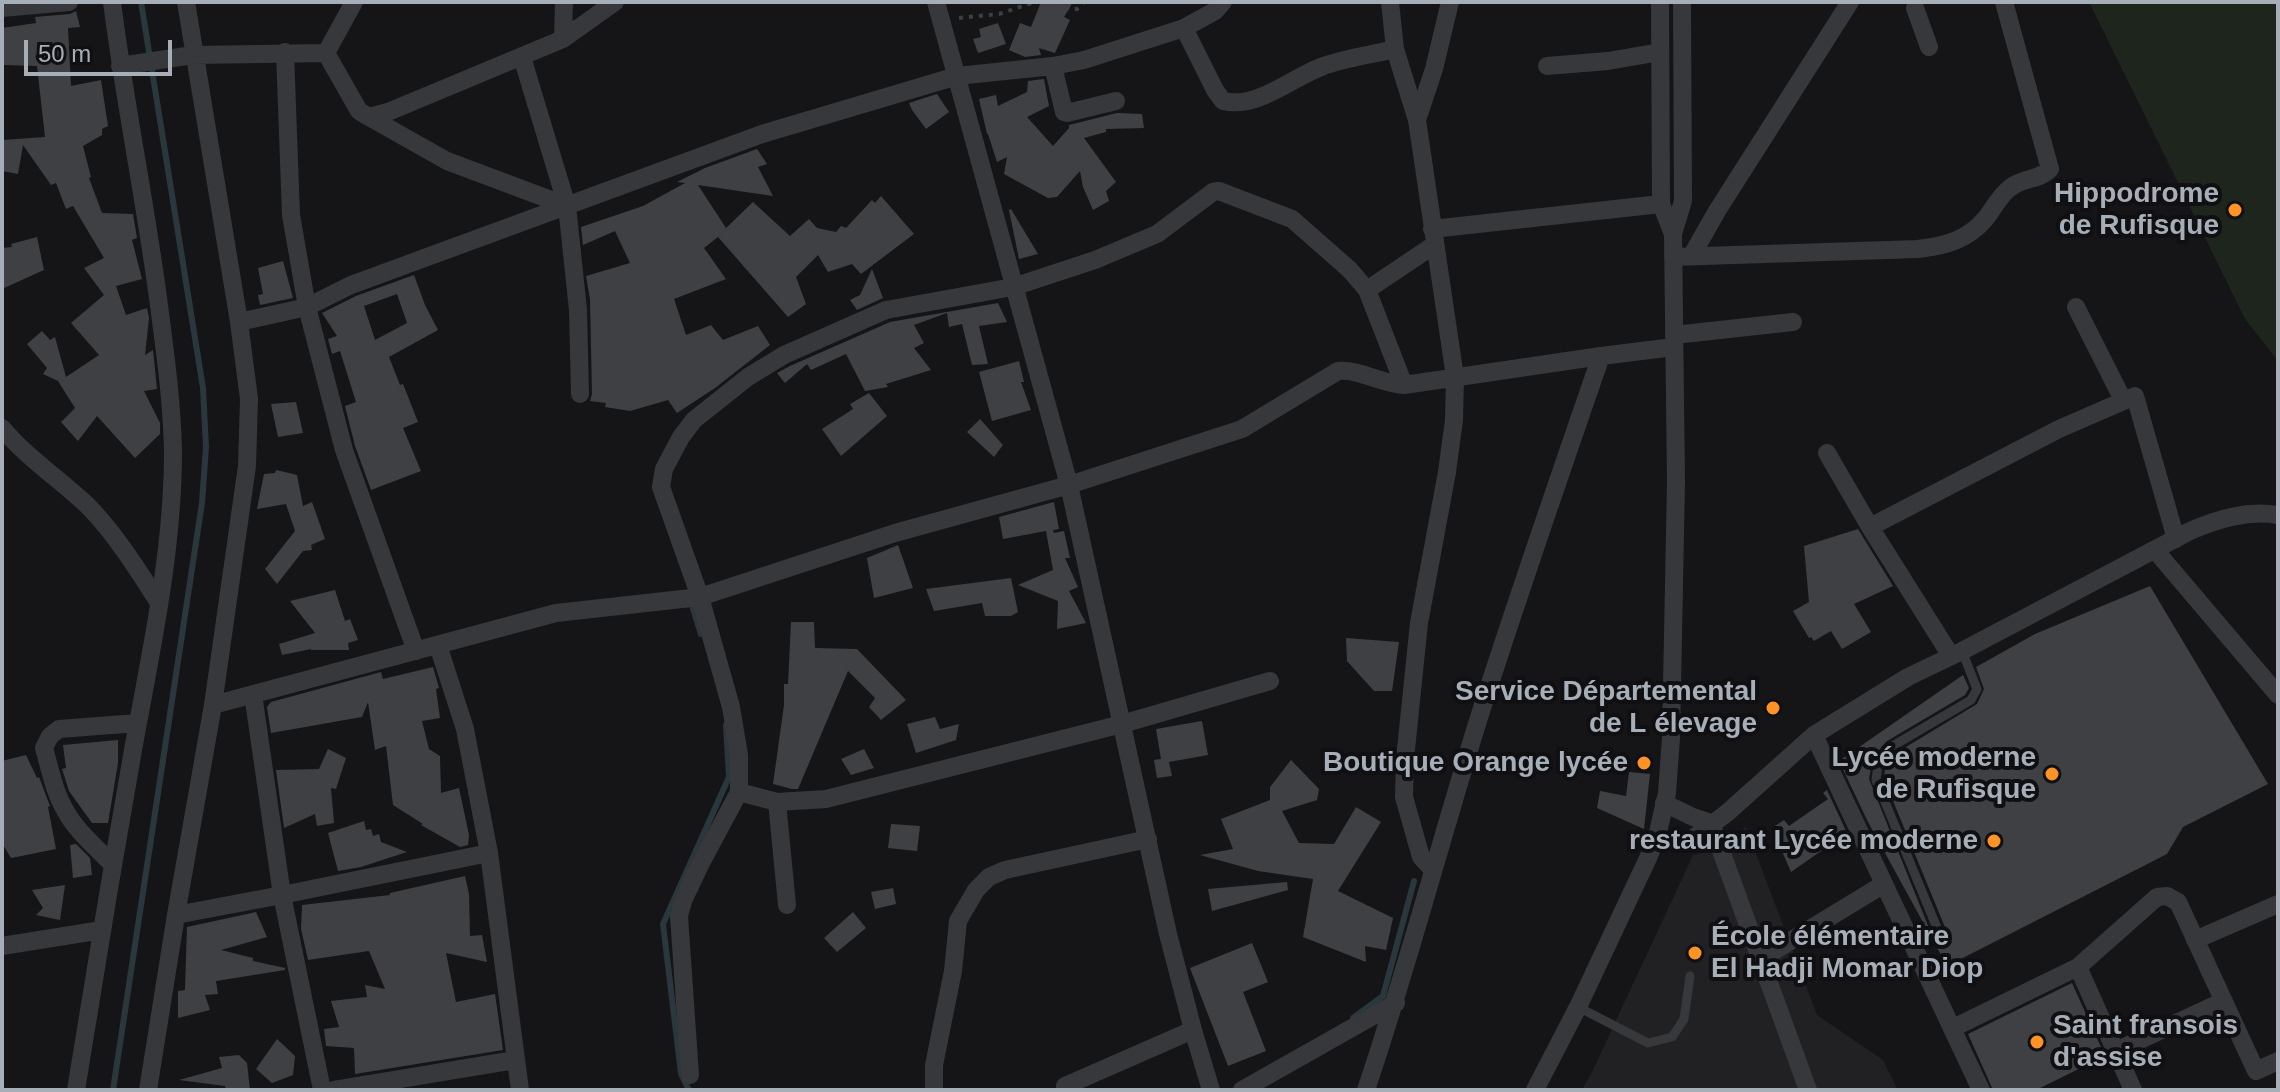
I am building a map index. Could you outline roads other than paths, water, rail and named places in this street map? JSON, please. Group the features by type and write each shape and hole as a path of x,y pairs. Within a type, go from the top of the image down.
{"street":[{"path":"2,8 69,2"},
{"path":"76,1090 112,864 159,603 171,507 173,450 170,383 112,2"},
{"path":"148,1090 213,705 247,466 249,399 239,322 186,56 186,2"},
{"path":"326,53 354,2"},
{"path":"563,39 564,2"},
{"path":"369,117 388,112 563,39 615,2"},
{"path":"239,322 307,307 351,285 762,134 957,76 1084,60 1184,28 1215,11 1223,2"},
{"path":"1390,2 1395,49 1417,120 1455,377 1454,420 1419,623 1405,759 1404,797 1421,857 1432,869"},
{"path":"1417,120 1434,69 1450,2"},
{"path":"1660,2 1661,204 1673,234"},
{"path":"1535,1090 1578,1007 1656,839 1664,803 1672,708 1676,481 1673,234 1683,201 1682,2"},
{"path":"1692,255 1850,2"},
{"path":"1673,257 1935,247 1964,239 1985,220 2007,189 2050,169 2004,2"},
{"path":"1915,4 1929,47"},
{"path":"938,11 1069,485 1168,934 1210,1087"},
{"path":"1184,28 1215,90 1223,101 1237,104 1261,97 1324,65 1395,49"},
{"path":"285,52 289,191 307,307 344,450 416,651"},
{"path":"1547,66 1608,61 1660,52"},
{"path":"120,66 186,56 326,53"},
{"path":"326,53 359,111 447,161 567,206"},
{"path":"522,57 567,206 578,310 580,394"},
{"path":"1053,66 1064,112 1116,101"},
{"path":"690,1075 679,916 701,863 739,792 739,755 731,707 700,597 661,487 664,469 694,420 748,377 784,355 886,310 1013,287 1095,260 1157,234 1213,192 1219,191 1292,219 1350,270 1367,290 1404,385"},
{"path":"1367,290 1433,237 1661,204"},
{"path":"2076,307 2123,400"},
{"path":"213,705 556,613 700,597 895,533 1069,485 1242,429 1338,371 1349,370 1390,385 1404,385 1601,356 1793,322"},
{"path":"1366,1090 1396,1003 1432,869 1601,356"},
{"path":"1870,527 2059,429 2135,396 2176,539"},
{"path":"2,428 90,508 129,557 159,603"},
{"path":"1827,453 1870,527 1956,654"},
{"path":"1656,839 1678,842 1692,839 1727,813 1814,735 1908,677 2216,520 2267,513 2278,515"},
{"path":"2155,550 2278,695"},
{"path":"438,645 465,729 489,853 520,1090"},
{"path":"739,792 777,802 826,799 1122,724 1270,681"},
{"path":"253,694 282,895 322,1090"},
{"path":"112,864 66,813 44,748 50,736 59,729 138,723"},
{"path":"1814,735 1981,1090"},
{"path":"777,802 787,905"},
{"path":"1664,803 1711,823"},
{"path":"1711,823 1808,1090"},
{"path":"934,1090 934,1065 953,971 958,921 976,890 989,877 1005,870 1148,839"},
{"path":"176,915 489,853"},
{"path":"1759,960 1884,884"},
{"path":"1953,1028 2078,967 2157,897 2167,896 2178,902 2256,1071 2278,1061"},
{"path":"2195,940 2278,904"},
{"path":"2,946 102,930"},
{"path":"2078,967 2133,1090"},
{"path":"2116,1051 2224,1001"},
{"path":"1242,1090 1396,1003"},
{"path":"1065,1086 1193,1030"},
{"path":"334,1090 515,1060"}],"lane":[{"path":"1942,940 1876,780 1878,765 1891,747 1971,700 1977,689 1956,654"},
{"path":"1578,1007 1648,1043 1672,1037 1684,1019 1690,976"}],"waterway":[{"path":"113,1090 202,503 206,447 203,388 141,2"},
{"path":"690,599 701,634"},
{"path":"689,1090 681,1074 663,924 729,777 726,725"},
{"path":"1353,1018 1383,996 1414,881"}],"place":[{"name":"Hippodrome de Rufisque","path":"2235,210"},
{"name":"Service Départemental de L élevage","path":"1773,708"},
{"name":"Boutique Orange lycée","path":"1644,763"},
{"name":"Lycée moderne de Rufisque","path":"2052,774"},
{"name":"restaurant Lycée moderne","path":"1994,841"},
{"name":"École élémentaire El Hadji Momar Diop","path":"1695,953"},
{"name":"Saint fransois d'assise","path":"2037,1042"}]}
